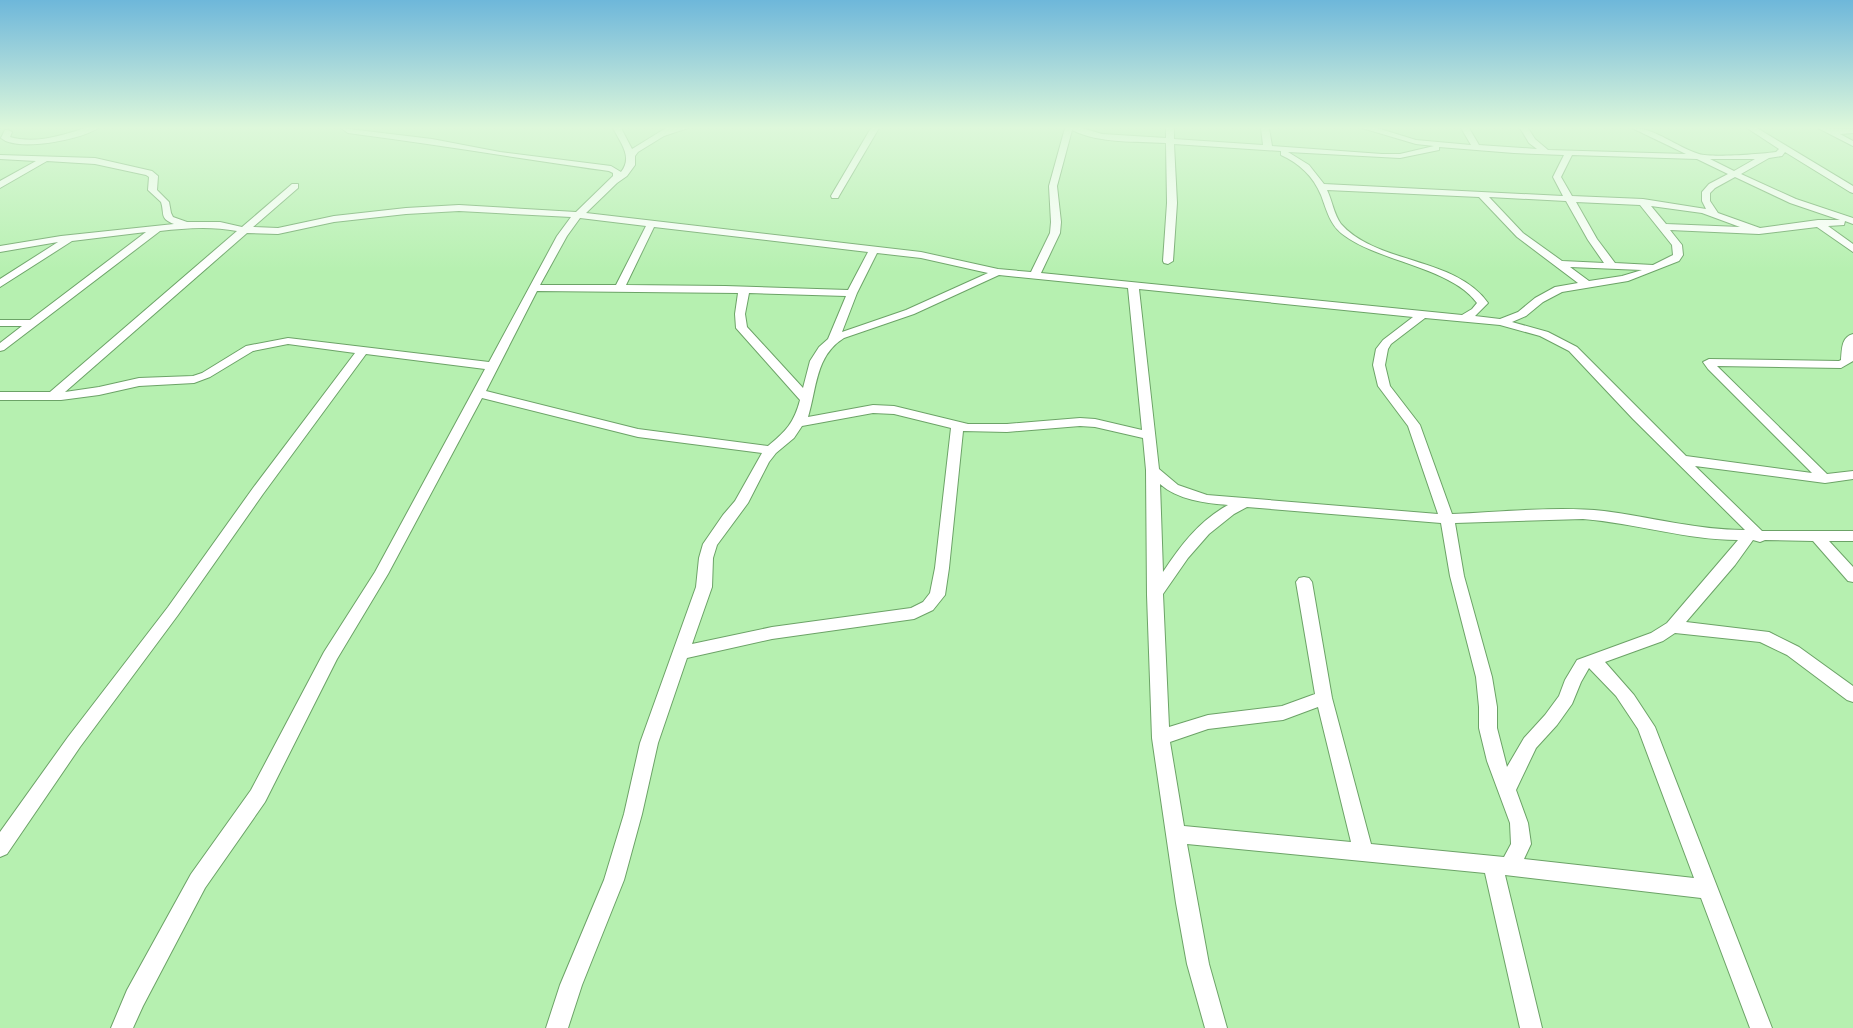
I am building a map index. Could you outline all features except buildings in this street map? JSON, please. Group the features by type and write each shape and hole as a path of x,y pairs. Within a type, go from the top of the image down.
{"street":[{"path":"0,185 16,176"},
{"path":"154,176 151,183 152,190 155,195 165,200 168,206 166,214 170,219 188,225"},
{"path":"614,181 617,176"},
{"path":"122,1028 135,998 198,881 258,796 330,656 381,574 562,236 578,215 621,176"},
{"path":"835,196 847,176"},
{"path":"1035,276 1055,233 1056,222 1052,195 1056,176"},
{"path":"1168,261 1172,203 1172,176"},
{"path":"1314,176 1322,188 1336,224 1351,236 1377,251 1441,274 1472,289 1481,298 1483,303 1476,311 1463,318"},
{"path":"1558,176 1593,240 1612,266"},
{"path":"1714,214 1706,201 1706,192 1712,186 1731,176"},
{"path":"1739,176 1819,211 1853,223"},
{"path":"1830,176 1853,190"},
{"path":"1834,178 1853,178"},
{"path":"53,396 295,186"},
{"path":"1322,188 1643,202 1686,208 1714,214 1759,231"},
{"path":"1481,194 1520,235 1586,284"},
{"path":"1501,322 1522,314 1539,300 1558,289 1624,279 1669,263 1678,255 1677,245 1643,202"},
{"path":"0,249 70,238 188,225 220,225 245,230 278,232 334,219 426,209 458,208 578,215 931,256 998,272 1501,322 1544,334 1573,349 1682,460 1754,537"},
{"path":"1663,227 1759,231 1818,223 1853,223"},
{"path":"1818,223 1853,249"},
{"path":"619,289 651,224"},
{"path":"0,348 158,228"},
{"path":"0,284 70,238"},
{"path":"557,1028 571,985 614,880 633,814 649,743 704,587 706,558 710,544 724,522 741,503 758,469 771,450 789,435 798,423 807,400 816,361 820,353 833,340 852,293 874,250"},
{"path":"1558,264 1658,267"},
{"path":"833,340 910,312 998,272"},
{"path":"1133,285 1153,470 1155,596 1161,738 1198,964 1216,1028"},
{"path":"533,288 744,290 852,293"},
{"path":"744,290 740,314 742,328 807,400"},
{"path":"1422,314 1387,342 1382,350 1379,365 1384,386 1414,425 1447,519 1457,576 1484,677 1488,707 1488,728 1496,761 1519,823 1520,844 1515,857 1500,866"},
{"path":"0,323 33,323"},
{"path":"1826,479 1712,367 1709,362 1841,365 1846,361 1849,341 1853,337"},
{"path":"0,396 53,396 99,391 139,382 194,379 206,375 242,351 268,343 288,341 493,366"},
{"path":"0,848 74,742 173,611 258,491 362,351"},
{"path":"479,393 638,433 771,450"},
{"path":"798,423 873,409 883,409 894,410 957,426 978,429 1080,422 1095,423 1149,435"},
{"path":"680,654 772,633 914,613 928,606 937,595 942,568 957,426"},
{"path":"1682,460 1826,479 1853,475"},
{"path":"1153,470 1173,488 1183,493 1206,499 1243,503 1447,519 1583,514 1612,517 1702,534 1754,537 1853,536"},
{"path":"1155,596 1172,568 1210,524 1221,514 1243,503"},
{"path":"1817,536 1853,577"},
{"path":"1507,789 1516,768 1530,743 1551,720 1566,699 1573,680 1583,664 1657,637 1673,627 1725,567 1754,537"},
{"path":"1304,582 1324,698 1363,852"},
{"path":"1673,627 1763,636 1793,651 1853,695"},
{"path":"1592,660 1618,686 1632,704 1646,727 1761,1028"},
{"path":"1161,738 1189,727 1208,722 1283,713 1324,698"},
{"path":"1176,834 1500,866 1707,889"},
{"path":"1500,866 1531,1028"}]}
